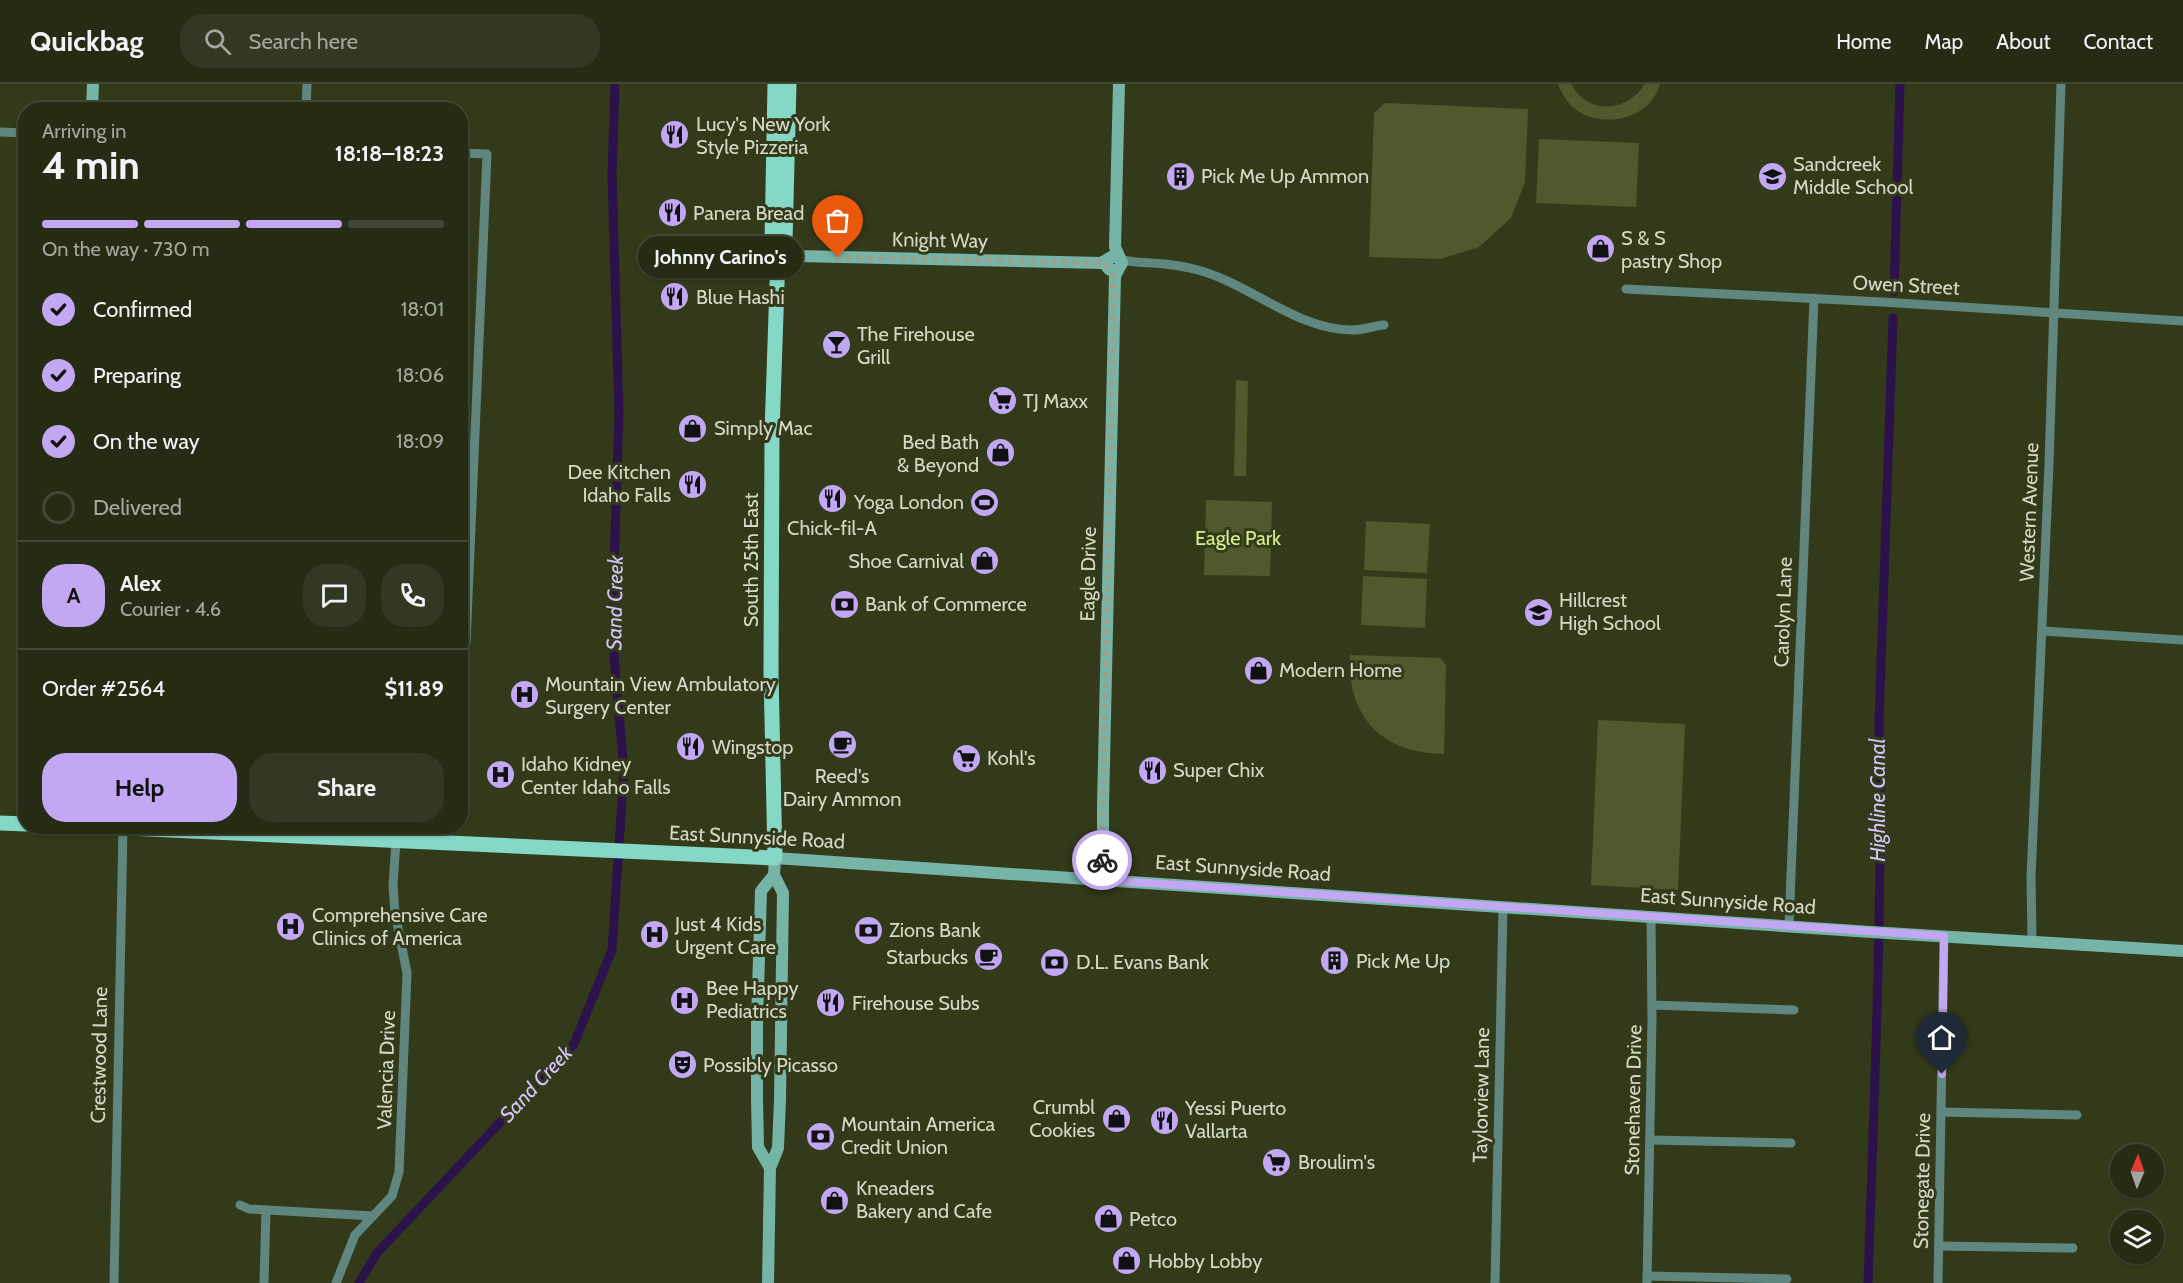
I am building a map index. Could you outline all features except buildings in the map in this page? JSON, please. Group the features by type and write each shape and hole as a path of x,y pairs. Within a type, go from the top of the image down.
{"main road":[{"path":"92,102 93,84"},
{"name":"South 25th East","path":"775,84 771,241 778,250"},
{"name":"South 25th East","path":"768,1283 770,1168 778,1148 783,893 774,875 771,672 772,432 778,250 785,242 789,84"},
{"name":"Eagle Drive","path":"1103,880 1119,84"},
{"name":"Knight Way","path":"778,250 1115,263"},
{"path":"0,823 18,824"},
{"name":"East Sunnyside Road","path":"260,834 775,858 2183,951"},
{"name":"South 25th East","path":"770,1168 758,1147 757,1024 761,891 774,875"}],"street":[{"path":"306,102 307,84"},
{"name":"Western Avenue","path":"2032,942 2031,877 2043,631 2061,84"},
{"path":"0,132 18,133"},
{"path":"468,153 487,154 468,592"},
{"name":"Knight Way","path":"1115,263 1151,263 1200,271 1232,282 1300,317 1330,327 1355,330 1384,325"},
{"name":"Owen Street","path":"1626,289 2183,321"},
{"name":"Carolyn Lane","path":"1789,926 1814,298"},
{"path":"2043,631 2183,639"},
{"name":"Crestwood Lane","path":"114,1283 123,834"},
{"name":"Valencia Drive","path":"336,1283 355,1235 392,1196 399,1172 408,973 395,913 393,885 396,841"},
{"name":"Taylorview Lane","path":"1495,1283 1503,907"},
{"name":"Stonehaven Drive","path":"1647,1280 1651,1140 1651,917"},
{"name":"Stonegate Drive","path":"1938,1283 1944,936"},
{"path":"1652,1005 1794,1010"},
{"path":"1941,1112 2077,1115"},
{"path":"1651,1140 1791,1143"},
{"path":"240,1205 249,1209 373,1216"},
{"path":"264,1283 266,1210"},
{"path":"1939,1246 2073,1248"},
{"path":"1647,1280 1786,1279"}],"green space":[{"path":"1558,84 1571,84 1587,101 1608,106 1628,101 1645,84 1660,84 1648,105 1639,112 1616,119 1604,119 1581,113 1573,107"},
{"path":"1385,103 1528,109 1525,182 1511,218 1479,247 1441,259 1369,257 1374,113"},
{"path":"1539,139 1639,143 1636,207 1536,203"},
{"path":"1236,380 1248,381 1246,476 1234,476"},
{"name":"Eagle Park","path":"1206,500 1272,502 1270,576 1204,575"},
{"path":"1366,521 1430,524 1427,573 1364,570"},
{"path":"1363,576 1427,579 1425,628 1361,625"},
{"path":"1350,655 1440,658 1446,665 1444,754 1403,747 1386,739 1373,728 1362,714 1355,697"},
{"path":"1598,720 1685,724 1678,890 1591,885"}],"waterway":[{"name":"Sand Creek","path":"359,1283 377,1253 574,1044 612,950 624,771 614,656 614,566 619,413 612,175 615,84"},
{"name":"Highline Canal","path":"1894,292 1900,84"},
{"name":"Highline Canal","path":"1868,1283 1879,932 1879,722 1893,318"}],"way so far":[{"path":"838,257 1101,263 1114,276 1102,860"}],"place":[{"name":"Lucy's New York Style Pizzeria","path":"675,135"},
{"name":"Pick Me Up Ammon","path":"1180,176"},
{"name":"Sandcreek Middle School","path":"1772,176"},
{"name":"Panera Bread","path":"672,213"},
{"name":"S & S pastry Shop","path":"1600,249"},
{"name":"Johnny Carino's","path":"838,257"},
{"name":"Blue Hashi","path":"675,297"},
{"name":"The Firehouse Grill","path":"836,345"},
{"name":"TJ Maxx","path":"1002,401"},
{"name":"Simply Mac","path":"693,428"},
{"name":"Bed Bath & Beyond","path":"1000,453"},
{"name":"Dee Kitchen Idaho Falls","path":"692,484"},
{"name":"Chick-fil-A","path":"832,498"},
{"name":"Yoga London","path":"985,502"},
{"name":"Shoe Carnival","path":"985,561"},
{"name":"Bank of Commerce","path":"844,604"},
{"name":"Hillcrest High School","path":"1538,612"},
{"name":"Modern Home","path":"1258,670"},
{"name":"Mountain View Ambulatory Surgery Center","path":"524,695"},
{"name":"Reed's Dairy Ammon","path":"842,745"},
{"name":"Wingstop","path":"691,747"},
{"name":"Kohl's","path":"966,758"},
{"name":"Super Chix","path":"1152,770"},
{"name":"Idaho Kidney Center Idaho Falls","path":"500,775"},
{"name":"Comprehensive Care Clinics of America","path":"291,926"},
{"name":"Zions Bank","path":"868,930"},
{"name":"Just 4 Kids Urgent Care","path":"654,935"},
{"name":"Starbucks","path":"989,957"},
{"name":"Pick Me Up","path":"1335,961"},
{"name":"D.L. Evans Bank","path":"1055,962"},
{"name":"Bee Happy Pediatrics","path":"685,1000"},
{"name":"Firehouse Subs","path":"831,1003"},
{"name":"Possibly Picasso","path":"682,1065"},
{"name":"Crumbl Cookies","path":"1116,1118"},
{"name":"Yessi Puerto Vallarta","path":"1164,1120"},
{"name":"Mountain America Credit Union","path":"820,1136"},
{"name":"Broulim's","path":"1277,1162"},
{"name":"Kneaders Bakery and Cafe","path":"835,1200"},
{"name":"Petco","path":"1108,1219"},
{"name":"Hobby Lobby","path":"1127,1261"}],"route":[{"path":"1102,860 1103,880 1944,936 1942,1074"}]}
